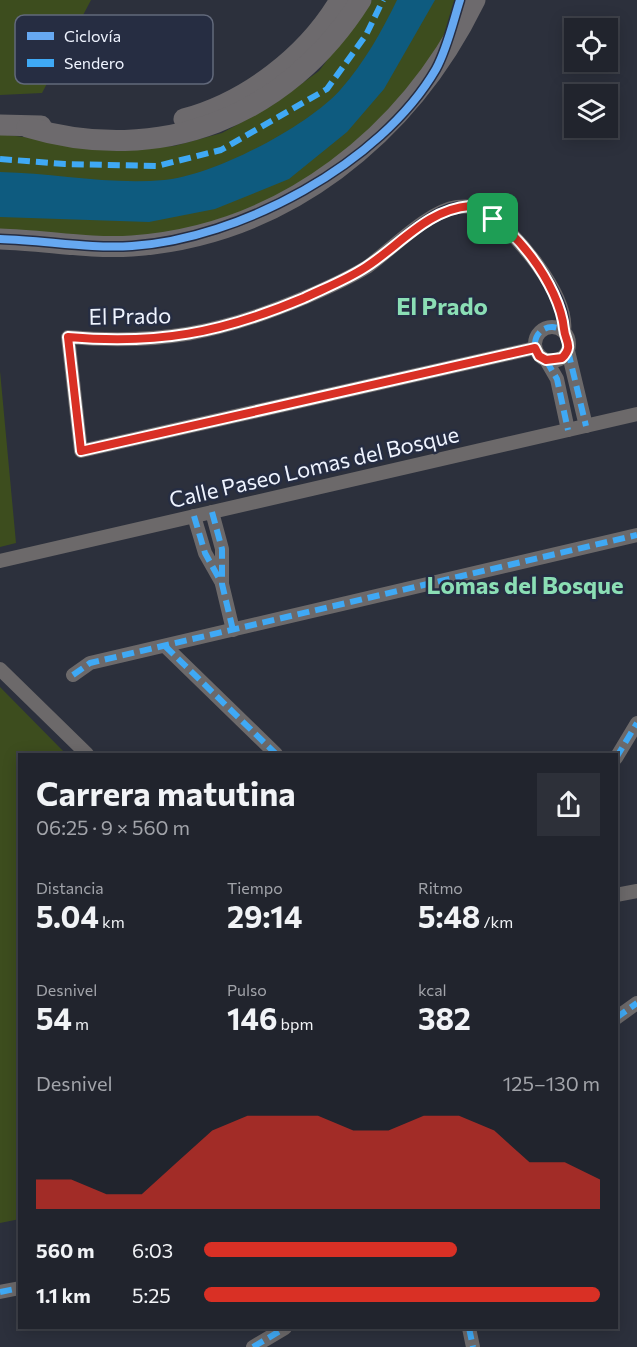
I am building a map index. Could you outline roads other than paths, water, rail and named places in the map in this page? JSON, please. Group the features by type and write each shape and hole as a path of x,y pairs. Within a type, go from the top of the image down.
{"main road":[{"path":"0,126 53,125 89,129 124,129 162,125 200,114 242,94 290,60 314,36 340,0"},
{"path":"27,127 51,134 124,141 195,131 231,118 271,96 305,69 334,38 361,0"},
{"path":"436,68 460,0"},
{"path":"0,239 130,246 174,242 246,219 309,187 368,146 408,105 436,68 456,38 475,0"}],"street":[{"name":"El Prado","path":"535,348 81,451 68,337 105,340 194,335 237,324 335,285 365,268 447,209 470,206 483,210 507,231 538,267 560,309 564,331"},
{"path":"568,351 558,360 546,360 539,356 535,348 536,336 543,329 555,327 564,331 569,340 568,351 586,426"},
{"path":"546,360 557,379 568,430"},
{"name":"Calle Paseo Lomas del Bosque","path":"0,561 637,414"},
{"path":"212,512 222,549 222,584 233,630"},
{"path":"194,516 205,553 222,584"},
{"path":"73,675 90,663 637,535"},
{"path":"165,646 275,753"},
{"path":"0,669 86,753"},
{"path":"618,755 637,723"},
{"path":"618,895 637,891"},
{"path":"618,1017 637,1003"},
{"path":"0,1292 18,1288"},
{"path":"252,1347 283,1329"},
{"path":"469,1329 473,1347"}],"water":[{"path":"397,0 435,0 384,89 347,132 289,179 215,209 149,222 0,217 0,172 102,180 164,180 208,169 259,147 307,118 341,89 372,46"}],"district":[{"name":"El Prado","path":"442,307"},
{"name":"Lomas del Bosque","path":"525,586"}]}
